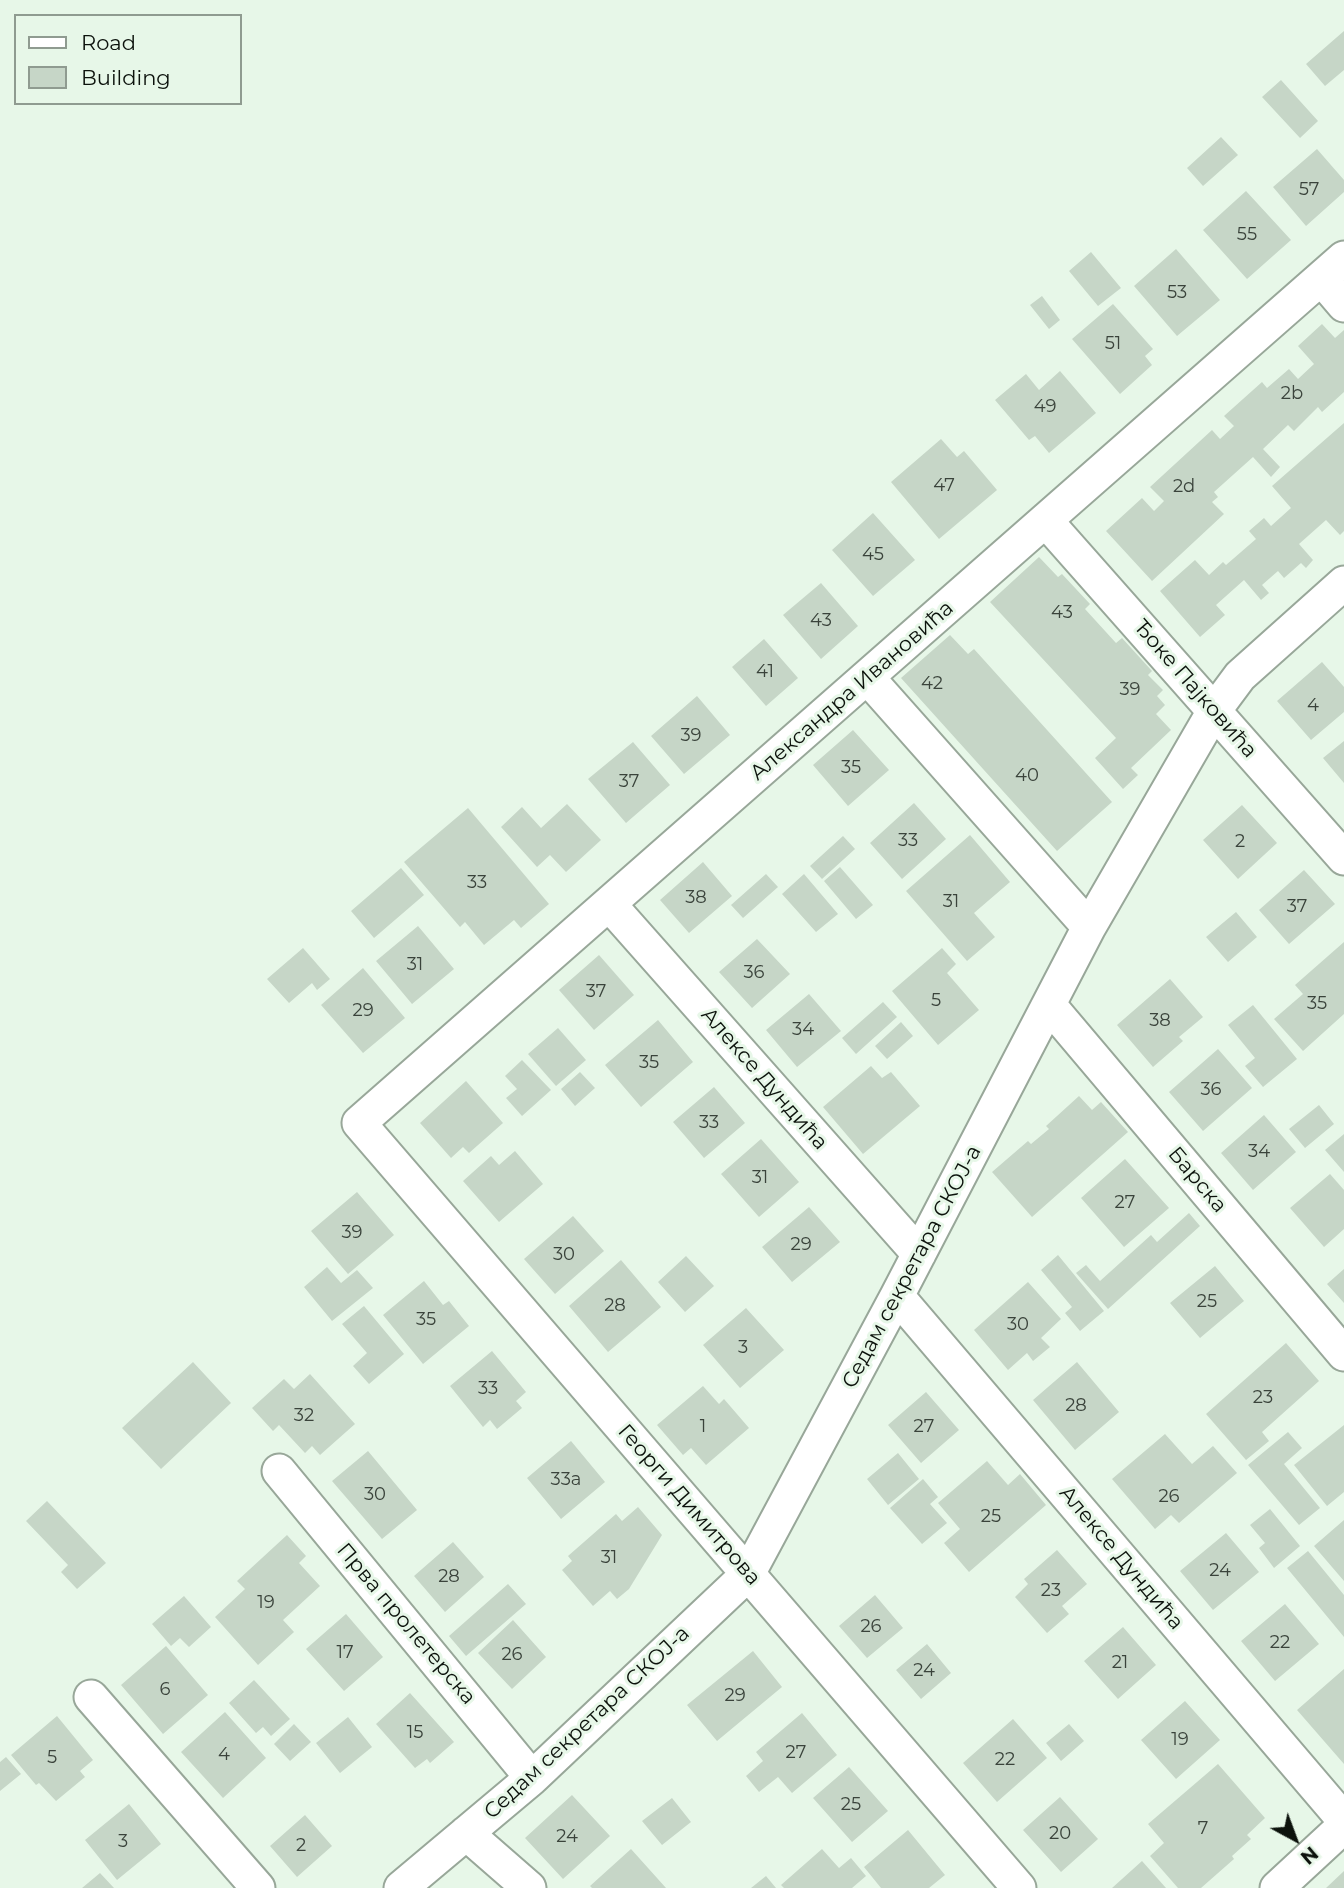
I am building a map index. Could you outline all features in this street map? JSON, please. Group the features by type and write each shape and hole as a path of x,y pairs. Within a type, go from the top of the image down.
{"street":[{"path":"1332,268 1344,304"},
{"name":"Александра Ивановића","path":"359,1123 1332,268"},
{"name":"Ђоке Пајковића","path":"1046,521 1344,858"},
{"name":"Седам секретара СКОЈ-а","path":"401,1888 532,1778 748,1574 897,1296 1089,927 1214,711 1240,676 1344,583"},
{"path":"867,677 1089,927"},
{"name":"Алексе Дундића","path":"609,904 919,1254"},
{"name":"Барска","path":"1049,1005 1344,1354"},
{"name":"Георги Димитрова","path":"359,1123 1019,1888"},
{"name":"Алексе Дундића","path":"897,1296 1344,1820"},
{"name":"Прва пролетерска","path":"279,1471 532,1778"},
{"path":"91,1697 258,1888"},
{"path":"1277,1888 1344,1826"},
{"path":"466,1833 529,1888"}],"building":[{"path":"1344,31 1344,70 1325,86 1306,64"},
{"path":"1281,80 1318,121 1300,138 1262,97"},
{"path":"1221,137 1238,155 1203,186 1187,168"},
{"path":"1317,149 1344,180 1344,192 1306,226 1273,187"},
{"path":"1246,191 1291,240 1247,279 1203,230"},
{"path":"1176,249 1220,300 1177,336 1134,286"},
{"path":"1091,252 1121,288 1098,306 1069,271"},
{"path":"1042,296 1060,320 1049,329 1030,305"},
{"path":"1113,304 1153,349 1145,356 1152,365 1120,394 1072,339"},
{"path":"1322,324 1335,338 1344,330 1344,392 1322,412 1318,407 1294,431 1288,425 1263,449 1280,467 1271,477 1253,457 1214,492 1218,497 1212,502 1224,514 1152,581 1106,531 1142,498 1154,511 1164,501 1150,487 1212,430 1220,439 1234,426 1224,416 1262,382 1267,388 1289,369 1298,379 1314,364 1298,346"},
{"path":"1060,371 1096,413 1049,453 1035,436 1029,440 995,400 1026,374 1039,390"},
{"path":"1344,423 1344,531 1340,535 1326,520 1299,544 1313,560 1306,568 1301,563 1284,578 1278,571 1262,585 1269,593 1261,600 1244,580 1216,605 1225,615 1200,637 1160,591 1195,560 1209,575 1223,562 1226,565 1256,539 1249,531 1264,518 1271,526 1291,508 1272,486"},
{"path":"941,439 957,457 964,451 997,490 939,539 891,482"},
{"path":"873,513 915,560 873,596 832,550"},
{"path":"1039,557 1058,577 1062,574 1090,604 1085,609 1116,643 1122,638 1152,671 1148,675 1163,690 1157,696 1165,705 1156,714 1171,730 1131,768 1138,775 1123,789 1095,758 1116,738 990,602"},
{"path":"821,583 858,626 821,659 783,615"},
{"path":"950,635 968,654 974,649 1112,802 1057,851 901,678"},
{"path":"764,639 798,678 766,706 732,667"},
{"path":"1322,662 1344,687 1344,712 1311,740 1277,701"},
{"path":"697,696 730,735 684,774 651,736"},
{"path":"853,730 889,770 848,806 813,765"},
{"path":"1344,741 1344,783 1323,758"},
{"path":"633,742 670,785 626,823 588,779"},
{"path":"914,803 946,839 902,879 870,843"},
{"path":"567,804 601,840 566,872 550,855 537,867 501,827 522,807 541,828"},
{"path":"1242,805 1277,843 1238,879 1203,840"},
{"path":"468,808 549,904 521,928 514,920 484,945 465,922 460,927 404,862"},
{"path":"970,835 1010,882 974,913 995,937 967,961 906,891"},
{"path":"843,836 855,849 822,879 810,866"},
{"path":"703,862 732,896 689,933 660,900"},
{"path":"840,867 873,905 856,919 824,881"},
{"path":"401,868 424,895 374,938 351,911"},
{"path":"1304,870 1335,904 1289,944 1259,910"},
{"path":"766,874 778,887 743,918 731,905"},
{"path":"804,874 838,914 816,932 782,894"},
{"path":"1236,912 1257,937 1228,962 1206,937"},
{"path":"418,926 454,969 412,1004 376,961"},
{"path":"757,939 790,974 752,1008 719,972"},
{"path":"1344,942 1344,1014 1303,1051 1274,1019 1303,994 1295,985"},
{"path":"303,948 330,979 317,990 312,983 289,1003 267,979"},
{"path":"942,948 956,964 947,973 979,1010 938,1045 892,991"},
{"path":"599,955 634,995 594,1030 559,990"},
{"path":"363,968 405,1018 363,1053 321,1005"},
{"path":"1170,979 1203,1017 1179,1037 1183,1041 1153,1067 1117,1025"},
{"path":"809,994 841,1031 797,1067 766,1030"},
{"path":"883,1002 897,1017 856,1054 842,1038"},
{"path":"1253,1005 1297,1059 1263,1087 1245,1066 1255,1058 1228,1025"},
{"path":"658,1020 693,1062 641,1107 605,1065"},
{"path":"901,1022 913,1036 887,1059 875,1046"},
{"path":"558,1028 586,1060 556,1086 528,1054"},
{"path":"1218,1049 1252,1088 1203,1131 1169,1092"},
{"path":"522,1060 551,1090 522,1116 506,1098 517,1089 505,1076"},
{"path":"871,1066 882,1078 891,1072 920,1106 863,1154 823,1107"},
{"path":"580,1072 595,1088 575,1106 561,1089"},
{"path":"466,1081 503,1123 469,1153 463,1147 451,1158 420,1123"},
{"path":"714,1087 745,1123 704,1158 673,1122"},
{"path":"1079,1096 1092,1110 1101,1102 1128,1132 1032,1217 992,1172 1028,1141 1031,1144 1049,1129 1046,1126"},
{"path":"1319,1105 1334,1124 1305,1148 1289,1129"},
{"path":"1264,1115 1296,1152 1253,1190 1221,1153"},
{"path":"1344,1134 1344,1172 1325,1150"},
{"path":"761,1139 799,1182 759,1217 721,1174"},
{"path":"515,1151 543,1184 499,1222 463,1181 491,1156 499,1165"},
{"path":"1125,1159 1169,1208 1124,1247 1081,1198"},
{"path":"1330,1174 1344,1190 1344,1229 1324,1247 1290,1208"},
{"path":"357,1192 394,1235 348,1274 311,1231"},
{"path":"809,1207 840,1242 792,1282 762,1247"},
{"path":"1189,1213 1200,1226 1108,1309 1076,1273 1086,1265 1100,1281 1151,1235 1157,1242"},
{"path":"573,1216 604,1251 555,1294 524,1259"},
{"path":"1058,1255 1104,1311 1080,1331 1065,1313 1072,1307 1041,1270"},
{"path":"686,1256 714,1286 685,1312 658,1282"},
{"path":"621,1260 661,1307 608,1352 569,1306"},
{"path":"1215,1266 1244,1301 1200,1338 1170,1303"},
{"path":"327,1267 341,1283 357,1270 373,1288 332,1321 304,1287"},
{"path":"1344,1269 1344,1303 1327,1284"},
{"path":"424,1281 443,1305 449,1301 469,1326 423,1364 383,1315"},
{"path":"1028,1282 1061,1319 1041,1338 1050,1347 1033,1361 1027,1353 1008,1370 974,1330"},
{"path":"364,1306 404,1354 369,1384 353,1366 367,1353 342,1324"},
{"path":"746,1308 784,1350 740,1388 703,1345"},
{"path":"1286,1343 1319,1381 1262,1432 1269,1441 1246,1460 1206,1414"},
{"path":"492,1351 526,1392 516,1401 522,1408 497,1429 490,1420 483,1427 450,1386"},
{"path":"193,1362 231,1403 161,1469 122,1428"},
{"path":"1077,1362 1119,1412 1075,1450 1033,1400"},
{"path":"310,1374 355,1424 320,1455 312,1446 305,1453 279,1425 273,1431 252,1408 284,1379 294,1389"},
{"path":"703,1386 719,1404 724,1399 749,1428 706,1465 691,1448 683,1455 657,1425"},
{"path":"926,1392 959,1430 921,1463 888,1425"},
{"path":"1344,1425 1344,1492 1327,1506 1294,1465"},
{"path":"1288,1432 1302,1448 1284,1464 1320,1508 1299,1525 1248,1465"},
{"path":"1165,1434 1192,1464 1213,1446 1237,1473 1179,1523 1171,1515 1155,1529 1112,1479"},
{"path":"571,1441 605,1482 561,1519 527,1478"},
{"path":"368,1451 417,1510 382,1539 332,1481"},
{"path":"898,1453 919,1479 888,1505 867,1479"},
{"path":"987,1461 1008,1485 1020,1474 1046,1505 969,1572 944,1543 960,1529 938,1503"},
{"path":"923,1479 938,1497 930,1504 947,1523 922,1544 890,1508"},
{"path":"47,1501 106,1563 77,1589 61,1572 68,1565 26,1521"},
{"path":"638,1507 662,1535 629,1589 617,1599 610,1591 593,1606 562,1570 572,1561 568,1556 616,1514 622,1521"},
{"path":"1270,1509 1300,1546 1274,1568 1259,1548 1265,1543 1250,1525"},
{"path":"1344,1520 1344,1581 1314,1546"},
{"path":"1226,1533 1259,1572 1213,1610 1180,1571"},
{"path":"287,1535 306,1556 299,1563 320,1586 283,1620 294,1632 258,1665 215,1617 245,1589 237,1581"},
{"path":"453,1542 484,1577 445,1612 414,1576"},
{"path":"1057,1550 1087,1584 1062,1606 1069,1614 1047,1633 1015,1597 1028,1584 1024,1579"},
{"path":"1308,1551 1344,1595 1344,1637 1287,1568"},
{"path":"508,1584 526,1604 466,1656 449,1636"},
{"path":"875,1595 903,1628 867,1658 839,1626"},
{"path":"184,1596 211,1627 189,1647 180,1638 171,1646 152,1624"},
{"path":"1285,1604 1319,1644 1275,1681 1241,1641"},
{"path":"346,1614 383,1657 344,1691 306,1649"},
{"path":"513,1620 546,1657 512,1689 478,1653"},
{"path":"1123,1627 1156,1665 1118,1699 1084,1661"},
{"path":"927,1644 951,1673 921,1699 896,1670"},
{"path":"166,1646 208,1695 163,1734 121,1685"},
{"path":"753,1651 782,1687 717,1741 687,1705"},
{"path":"1344,1669 1344,1764 1297,1710"},
{"path":"254,1680 290,1719 271,1736 263,1727 256,1733 229,1703"},
{"path":"410,1693 454,1742 430,1763 427,1759 415,1768 376,1724"},
{"path":"1185,1701 1220,1740 1176,1779 1141,1740"},
{"path":"225,1712 266,1758 223,1798 181,1752"},
{"path":"802,1713 837,1755 792,1793 778,1777 759,1792 746,1776 763,1761 756,1752"},
{"path":"57,1716 93,1760 80,1771 85,1777 56,1801 39,1783 36,1785 11,1755"},
{"path":"348,1717 372,1747 340,1773 316,1743"},
{"path":"1013,1719 1047,1758 997,1802 963,1763"},
{"path":"294,1724 311,1742 290,1761 274,1744"},
{"path":"1069,1724 1084,1741 1061,1761 1046,1743"},
{"path":"6,1757 21,1774 0,1791 0,1762"},
{"path":"1218,1764 1265,1818 1247,1835 1251,1839 1232,1856 1234,1859 1201,1888 1178,1888 1150,1856 1164,1843 1148,1824"},
{"path":"849,1767 888,1811 852,1842 813,1798"},
{"path":"572,1795 610,1836 563,1879 525,1838"},
{"path":"1060,1797 1098,1839 1061,1872 1023,1830"},
{"path":"672,1798 691,1822 662,1845 642,1821"},
{"path":"129,1804 161,1844 117,1880 85,1840"},
{"path":"305,1815 332,1846 297,1877 270,1846"},
{"path":"908,1830 945,1875 929,1888 881,1888 864,1867"},
{"path":"631,1849 666,1888 590,1886"},
{"path":"822,1849 839,1868 851,1858 866,1876 852,1888 784,1888 781,1885"},
{"path":"1142,1861 1166,1888 1112,1888"},
{"path":"1344,1871 1344,1888 1326,1888"},
{"path":"100,1873 114,1888 82,1888"},
{"path":"766,1876 776,1888 751,1888"}]}
